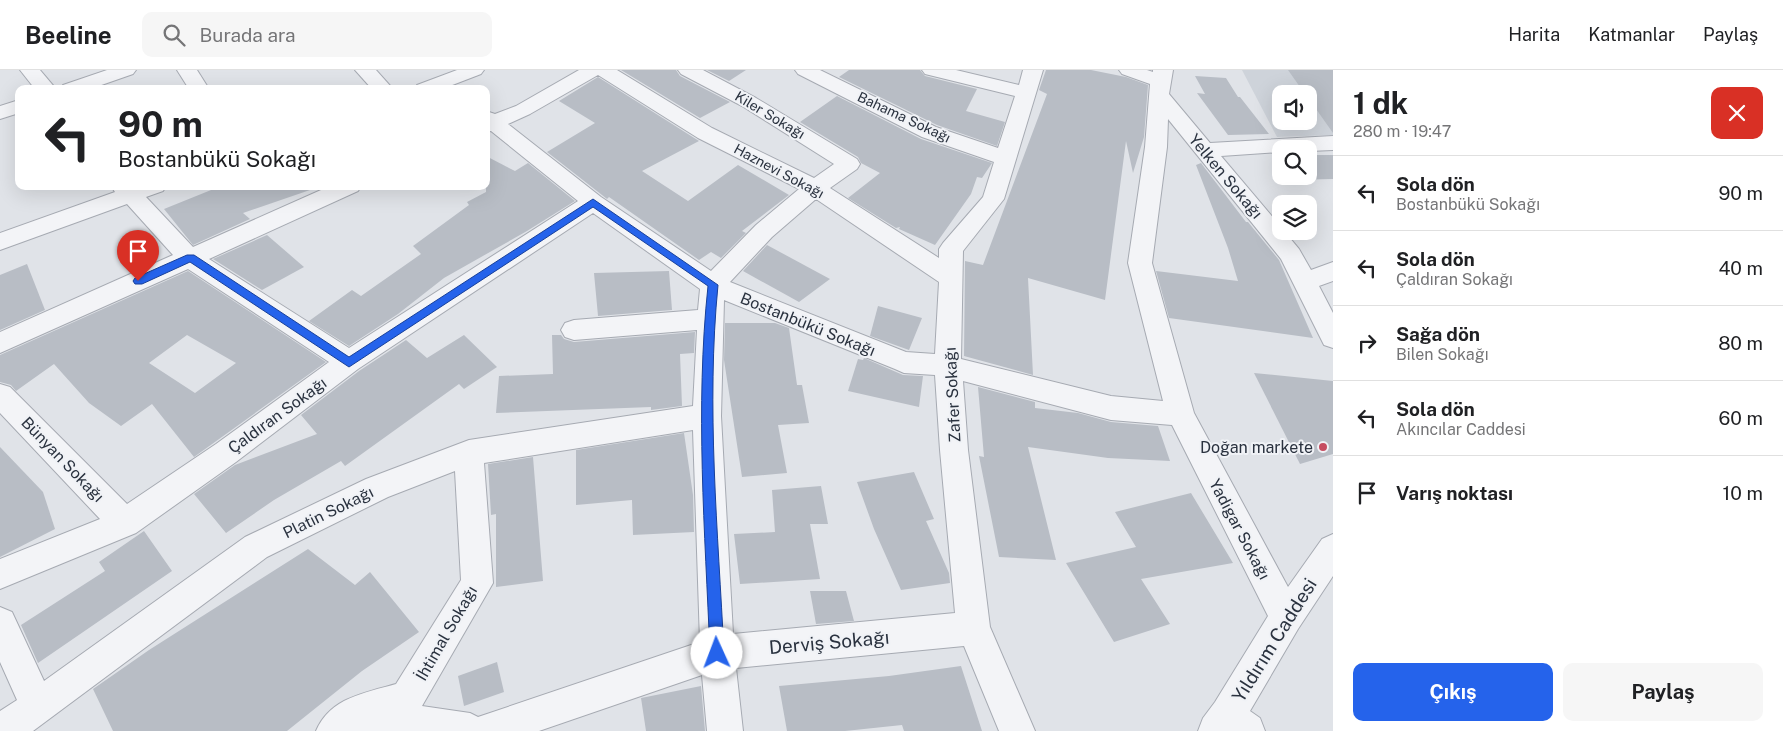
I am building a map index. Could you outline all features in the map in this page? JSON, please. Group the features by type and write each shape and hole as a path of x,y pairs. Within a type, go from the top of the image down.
{"street":[{"path":"30,70 43,85"},
{"path":"82,85 126,70"},
{"path":"186,70 196,85"},
{"path":"365,70 378,85"},
{"path":"449,85 474,70"},
{"path":"490,122 523,110 593,70"},
{"name":"Haznevi Sokağı","path":"604,70 705,133 816,188 950,278"},
{"name":"Kiler Sokağı","path":"688,70 749,102 849,164 816,188"},
{"name":"Bahama Sokağı","path":"805,70 929,132 1005,158"},
{"path":"932,70 1029,82"},
{"path":"1129,70 1160,82"},
{"name":"Zafer Sokağı","path":"1017,731 973,628 954,450 948,366 951,249 992,199 1029,82"},
{"name":"Yelken Sokağı","path":"1160,82 1204,150 1291,255 1333,338"},
{"name":"Yadigar Sokağı","path":"1160,82 1156,147 1140,263 1180,414 1286,617"},
{"path":"0,113 15,107"},
{"name":"Bostanbükü Sokağı","path":"490,123 593,202 713,285 904,362 948,366 1111,408 1180,414"},
{"path":"1204,150 1333,142"},
{"path":"724,731 717,653 707,416 713,285 764,231 816,188"},
{"path":"0,343 341,190"},
{"path":"0,242 126,191 190,258 349,362"},
{"name":"Çaldıran Sokağı","path":"0,574 125,523 226,453 349,362 593,202"},
{"path":"1305,282 1333,271"},
{"path":"574,330 710,319"},
{"name":"Bünyan Sokağı","path":"0,395 125,523"},
{"name":"Platin Sokağı","path":"2,731 38,707 256,547 377,488 469,453 707,416"},
{"name":"İhtimal Sokağı","path":"343,723 407,699 477,583 469,453"},
{"name":"Yıldırım Caddesi","path":"1230,726 1286,617 1333,549"},
{"path":"0,624 38,707"},
{"name":"Derviş Sokağı","path":"487,731 717,653 973,628"},
{"path":"343,723 470,731"}],"shaded area":[{"path":"1242,70 1333,70 1333,135 1277,137 1273,130 1317,130 1317,85 1272,85 1272,127"}],"building":[{"path":"621,70 676,70 680,76 730,102 700,118"},
{"path":"707,70 746,70 729,81"},
{"path":"849,70 920,70 925,76 977,89 966,111 1005,122 997,146 937,125 839,77"},
{"path":"1046,70 1091,70 1126,77 1148,85 1144,137 1133,173 1126,141 1105,300 1028,278 1033,375 964,356 965,261 983,265 1047,94 1039,90"},
{"path":"1288,70 1333,70 1333,133 1317,110 1317,85 1299,85"},
{"path":"1195,76 1226,78 1238,97 1240,97 1269,134 1228,135 1197,93 1205,94"},
{"path":"598,77 699,141 642,171 688,201 738,165 789,195 742,231 746,233 721,258 711,252 699,260 609,197 607,199 547,152 595,123 559,101"},
{"path":"837,96 921,139 992,163 982,178 977,177 971,194 935,245 899,229 900,227 896,228 848,198 880,173 861,163 858,157 800,122"},
{"path":"1317,155 1333,155 1333,179 1317,179"},
{"path":"490,158 515,171 528,163 575,201 527,231 444,278 398,314 349,346 309,321 352,290 361,296 421,254 413,246 469,205 467,202 486,192 486,190 490,190"},
{"path":"1201,163 1246,222 1248,222 1279,260 1313,338 1169,318 1156,271 1238,281 1228,248 1196,165"},
{"path":"211,190 310,190 243,213 250,219 193,245 164,209"},
{"path":"267,235 304,267 262,290 213,259"},
{"path":"767,245 830,279 799,302 743,271"},
{"path":"27,264 45,310 0,330 0,275"},
{"path":"188,271 326,362 194,457 152,404 121,426 89,403 54,364 16,391 11,385 0,382 0,355","holes":["187,335 236,363 195,393 149,363"]},
{"path":"669,271 672,310 598,316 594,273"},
{"path":"878,306 922,318 909,350 870,336"},
{"path":"725,323 775,323 789,328 797,385 802,385 809,423 778,425 787,473 742,477 724,360"},
{"path":"695,332 694,353 680,354 682,406 651,410 651,407 496,413 499,376 553,374 552,335 561,335 564,339 574,342"},
{"path":"464,335 497,367 464,389 459,384 345,466 341,461 274,500 226,533 194,494 235,465 317,434 301,415 359,371 406,340 427,358"},
{"path":"864,358 903,375 923,376 919,407 848,391 858,359 863,360"},
{"path":"1254,373 1333,381 1333,454 1300,464"},
{"path":"978,387 1035,402 1035,408 1078,413 1111,422 1158,426 1170,461 1108,458 1028,447 1056,560 999,557 979,456 984,457"},
{"path":"684,433 693,495 694,532 633,535 632,500 576,505 576,450"},
{"path":"0,447 43,492 55,529 0,557"},
{"path":"533,457 543,581 496,587 496,514 491,515 488,464"},
{"path":"914,472 934,519 926,521 949,573 950,583 901,590 874,529 857,482"},
{"path":"821,486 828,524 810,524 820,579 740,584 734,534 775,532 772,490"},
{"path":"1191,493 1233,563 1141,579 1170,624 1114,642 1066,563 1136,547 1115,512"},
{"path":"144,531 172,571 38,663 21,625 105,571 99,562"},
{"path":"308,549 355,585 370,572 419,632 362,671 287,731 113,731 93,689 149,650"},
{"path":"810,591 846,591 854,621 816,624"},
{"path":"497,662 504,692 464,706 458,676"},
{"path":"961,666 982,731 904,731 902,725 845,731 787,731 779,686 889,676"},
{"path":"701,686 705,731 646,731 641,698"}],"place":[{"name":"Doğan markete","path":"1323,447"}],"route":[{"path":"138,281 190,258 349,362 593,202 713,285 707,416 717,653"}]}
